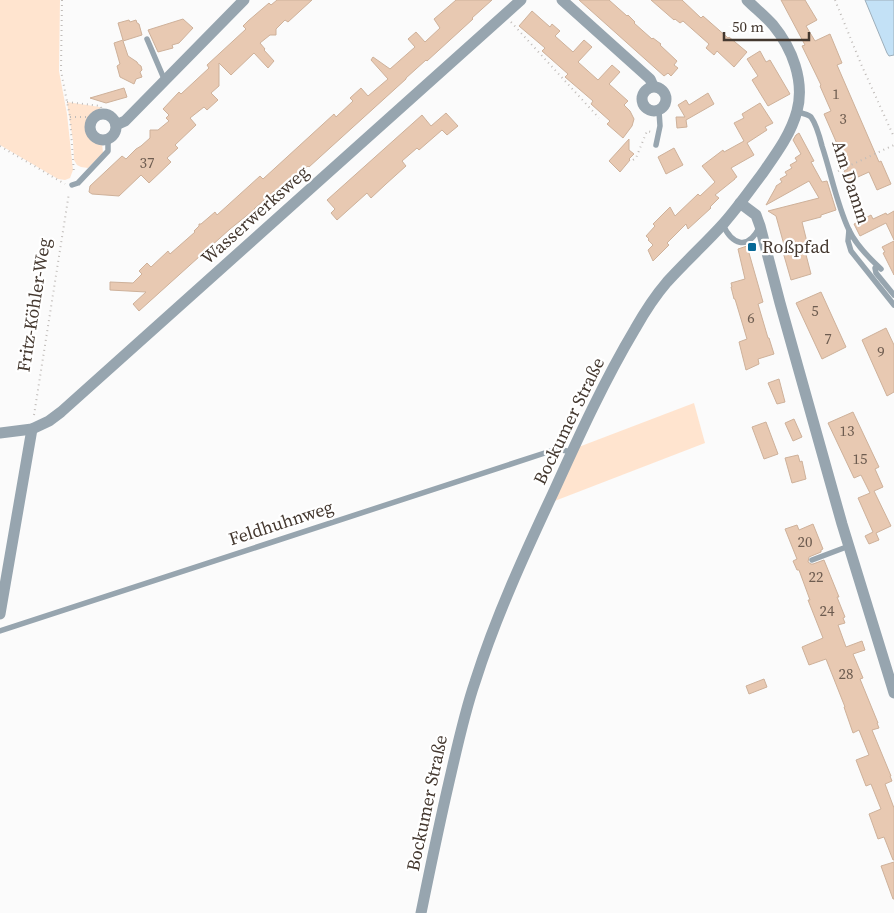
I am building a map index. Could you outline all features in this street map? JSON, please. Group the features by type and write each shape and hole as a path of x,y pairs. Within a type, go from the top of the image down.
{"street":[{"path":"116,125 125,121 244,0"},
{"name":"Wasserwerksweg","path":"0,433 32,430 49,421 60,412 521,0"},
{"path":"562,0 650,78 653,86"},
{"name":"Bockumer Straße","path":"421,913 460,732 474,682 522,561 572,452 613,369 649,307 665,285 723,224 740,203 778,153 792,128 800,96 793,58 783,38 771,22 747,0"},
{"path":"653,86 661,89 666,96 665,104 659,111 649,111 642,103 642,94 653,86"},
{"path":"106,114 112,118 116,125 114,133 108,139 100,139 93,135 90,128 97,117 106,114"},
{"path":"740,203 756,215 760,226 848,546 891,670 894,693"},
{"path":"0,614 32,430"}],"lane":[{"path":"147,39 165,81"},
{"path":"656,146 660,126 659,111"},
{"name":"Am Damm","path":"797,112 809,115 812,118 849,230 879,267 875,268 876,273 894,295"},
{"path":"72,185 78,183 108,151 108,139"},
{"path":"723,224 728,235 736,241 743,243 750,240 760,226"},
{"path":"849,230 848,241 851,251 894,305"},
{"name":"Feldhuhnweg","path":"0,631 557,449 572,452"},
{"path":"812,560 848,546"}],"path":[{"name":"Fritz-Köhler-Weg","path":"32,430 67,204 74,172 70,117 61,71 62,0"},
{"path":"835,0 894,137"},
{"path":"504,15 599,118"},
{"path":"67,102 101,106 97,117 70,117"},
{"path":"633,160 636,158 647,131 658,134"},
{"path":"831,174 894,145"},
{"path":"0,146 62,183 72,185"}],"shaded area":[{"path":"0,0 60,0 59,71 67,114 73,170 70,178 65,180 58,179 0,145"},
{"path":"67,102 100,107 100,110 93,113 86,122 86,128 90,137 102,143 103,153 88,168 77,165 74,160"},
{"path":"694,403 705,443 552,502 576,448"}],"water":[{"path":"865,0 894,0 894,55 889,56 887,53"}],"building":[{"path":"277,0 312,0 288,22 285,20 276,29 276,35 270,35 260,43 274,61 268,68 254,53 231,75 219,63 219,86 211,93 218,100 207,110 204,107 190,118 196,125 175,145 178,148 167,158 171,162 149,183 141,175 119,196 92,194 89,192 90,186 122,156 126,159 150,138 150,130 158,130 169,121 166,118 169,115 163,109 179,92 181,94 209,68 207,65 246,29 243,26 248,21 269,3 271,5"},
{"path":"456,0 492,0 309,167 281,190 279,188 274,191 139,311 133,304 146,292 110,290 110,282 133,283 142,274 139,271 147,263 151,267 168,251 170,254 195,232 199,224 215,212 217,215 260,176 263,179 334,114 336,117 353,101 350,98 361,88 368,96 388,79 371,60 373,57 390,69 415,47 408,39 416,32 425,42 440,28 434,19"},
{"path":"579,0 609,0 628,15 652,39 661,44 677,61 674,65 678,68 671,76 668,73 664,76"},
{"path":"651,0 682,0 701,18 703,16 747,52 734,67 717,51 714,55 706,48 709,44 683,21 680,23 674,20"},
{"path":"781,0 805,0 817,20 806,26 815,41 830,34 842,63 837,65 879,162 881,161 891,184 877,190 869,172 849,181 844,171 848,169 824,114 831,111 802,46 805,45"},
{"path":"532,11 550,27 552,24 560,31 555,36 573,52 584,40 592,47 578,62 598,80 612,65 620,72 609,84 628,101 624,105 634,119 632,126 623,138 607,124 610,121 591,104 593,101 565,77 568,74 542,51 545,48 519,26"},
{"path":"183,19 193,28 179,43 172,45 173,48 158,52 148,30"},
{"path":"129,20 130,22 136,20 142,35 123,41 128,56 141,66 142,70 140,72 142,77 136,79 134,84 120,77 117,66 120,64 114,43 123,40 118,23"},
{"path":"760,51 766,62 770,60 790,94 768,106 752,80 758,76 747,59"},
{"path":"124,88 127,97 106,103 90,98"},
{"path":"708,93 714,104 686,120 687,127 677,128 676,117 685,117 678,105 686,100 689,105"},
{"path":"760,103 773,123 765,127 767,130 747,143 754,155 731,168 737,177 715,195 719,198 711,208 688,229 686,224 667,243 669,245 653,261 648,250 653,245 646,236 655,226 653,224 670,207 675,216 698,194 700,196 715,182 702,166 723,150 724,152 744,141 734,123 744,118 742,114"},
{"path":"446,113 458,126 447,135 442,130 419,150 417,148 402,161 406,166 371,198 367,193 337,220 331,213 335,209 327,200 422,115 431,126"},
{"path":"799,133 814,161 811,162 822,182 827,181 836,210 821,215 821,217 802,222 808,246 804,247 811,274 791,280 783,252 786,252 776,216 768,211 819,198 809,181 766,205 776,186 782,182 780,179 787,175 785,172 792,168 790,165 797,161 795,158 801,154 793,140"},
{"path":"629,139 629,150 634,154 620,172 609,161"},
{"path":"674,148 683,165 666,174 658,157"},
{"path":"894,211 894,240 886,223 860,236 854,224 871,215 873,219"},
{"path":"894,241 894,275 882,247"},
{"path":"747,246 763,302 758,304 774,354 758,359 759,364 746,370 739,342 747,339 734,299 731,283 745,279 738,249"},
{"path":"821,292 846,347 822,359 796,303"},
{"path":"886,328 894,345 894,392 887,396 862,340"},
{"path":"779,379 785,402 777,404 768,383"},
{"path":"853,412 879,467 875,469 883,487 874,491 891,526 876,533 879,540 869,544 865,536 873,532 858,498 870,493 861,475 854,478 828,423"},
{"path":"794,419 802,437 793,441 785,423"},
{"path":"766,422 778,454 764,459 752,427"},
{"path":"798,455 800,462 802,461 806,479 792,483 785,458"},
{"path":"813,524 823,549 821,552 809,557 808,562 813,564 824,560 845,617 843,618 845,623 838,625 846,647 862,641 865,650 853,654 863,678 860,679 878,723 879,728 872,730 892,781 885,784 894,808 894,860 884,837 878,839 869,814 881,809 871,784 866,786 856,760 869,755 859,730 853,733 826,659 809,665 802,647 823,638 799,570 797,570 793,561 797,559 785,529 797,525 799,530"},
{"path":"764,679 767,687 749,694 746,686"},
{"path":"894,862 894,899 893,899 881,866"}],"place":[{"name":"Roßpfad","path":"752,247"}]}
